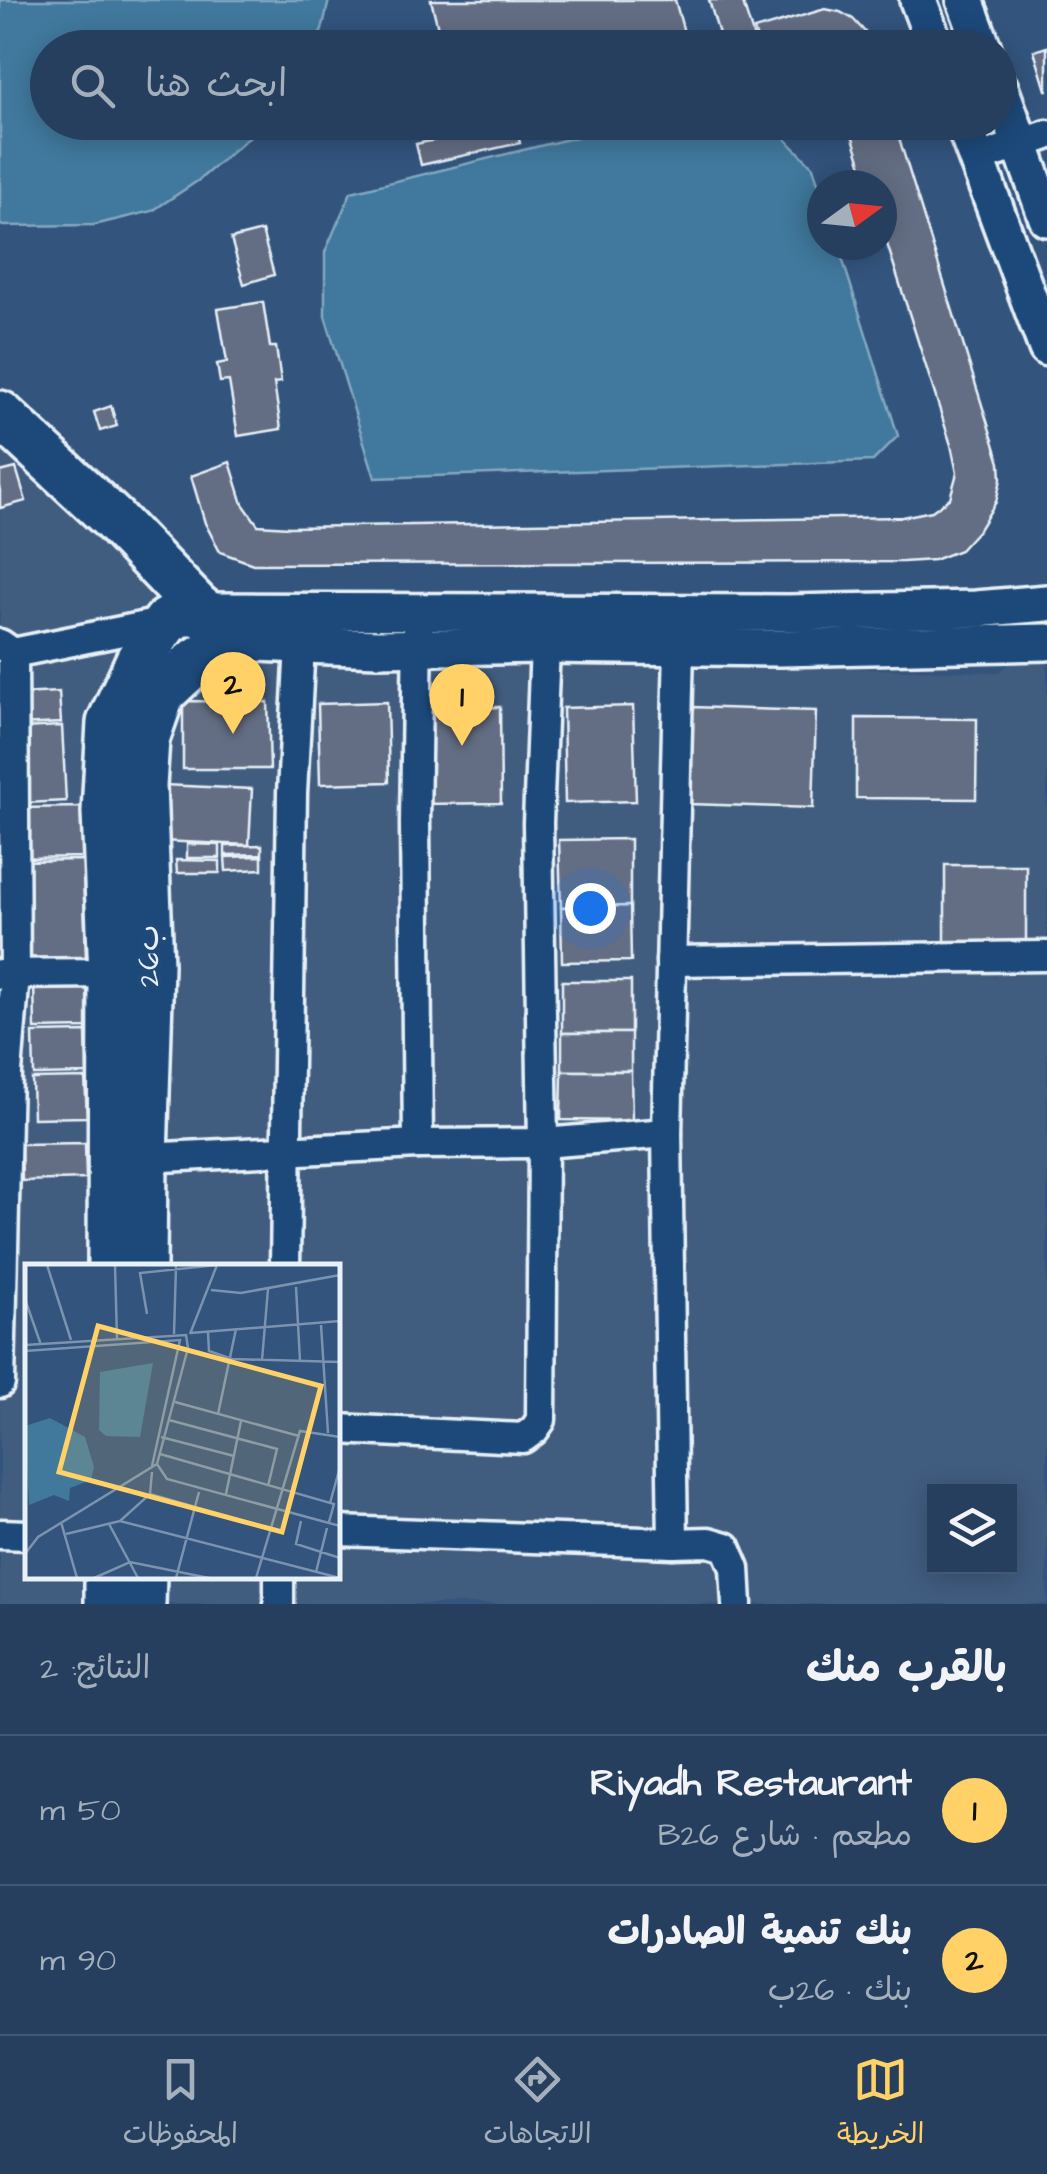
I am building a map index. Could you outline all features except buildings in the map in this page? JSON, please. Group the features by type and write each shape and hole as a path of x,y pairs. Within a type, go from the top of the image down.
{"highway":[{"path":"0,414 113,519 198,634"},
{"name":"26ب","path":"111,1264 112,973 104,812 110,724 140,660 198,634"},
{"name":"26ب","path":"144,1264 150,965 143,805 146,739 162,693 198,634"}],"street":[{"path":"918,0 929,30"},
{"path":"964,0 976,30"},
{"path":"1017,114 1034,139 1047,218"},
{"path":"977,159 1034,139"},
{"path":"970,140 1044,329"},
{"path":"198,634 300,644 417,648 545,645 681,630 1047,603"},
{"path":"418,1144 419,612"},
{"path":"0,1383 7,1072 7,648 419,612 681,630 780,648 1047,642"},
{"path":"674,1543 667,1133 681,630"},
{"path":"284,1264 292,794 300,644"},
{"path":"340,1429 523,1438 541,1420 543,1143 538,822 545,645"},
{"path":"671,961 1047,956"},
{"path":"7,974 112,973"},
{"path":"144,1158 418,1144 543,1143 667,1133"},
{"path":"340,1531 709,1542 726,1547 735,1568 737,1604"},
{"path":"0,1534 25,1535"},
{"path":"279,1579 280,1604"}],"shaded area":[{"path":"0,0 329,0 322,30 30,30 30,140 245,140 199,180 152,211 94,225 0,224"},
{"path":"564,140 787,140 814,170 807,170 807,260 843,260 898,436 873,461 375,478 325,316 325,252 351,192"},
{"path":"0,439 241,653 1000,672 1047,623 1047,1604 0,1604"}],"place":[{"name":"بنك تنمية الصادرات","path":"233,734"},
{"name":"Riyadh Restaurant","path":"462,746"}]}
